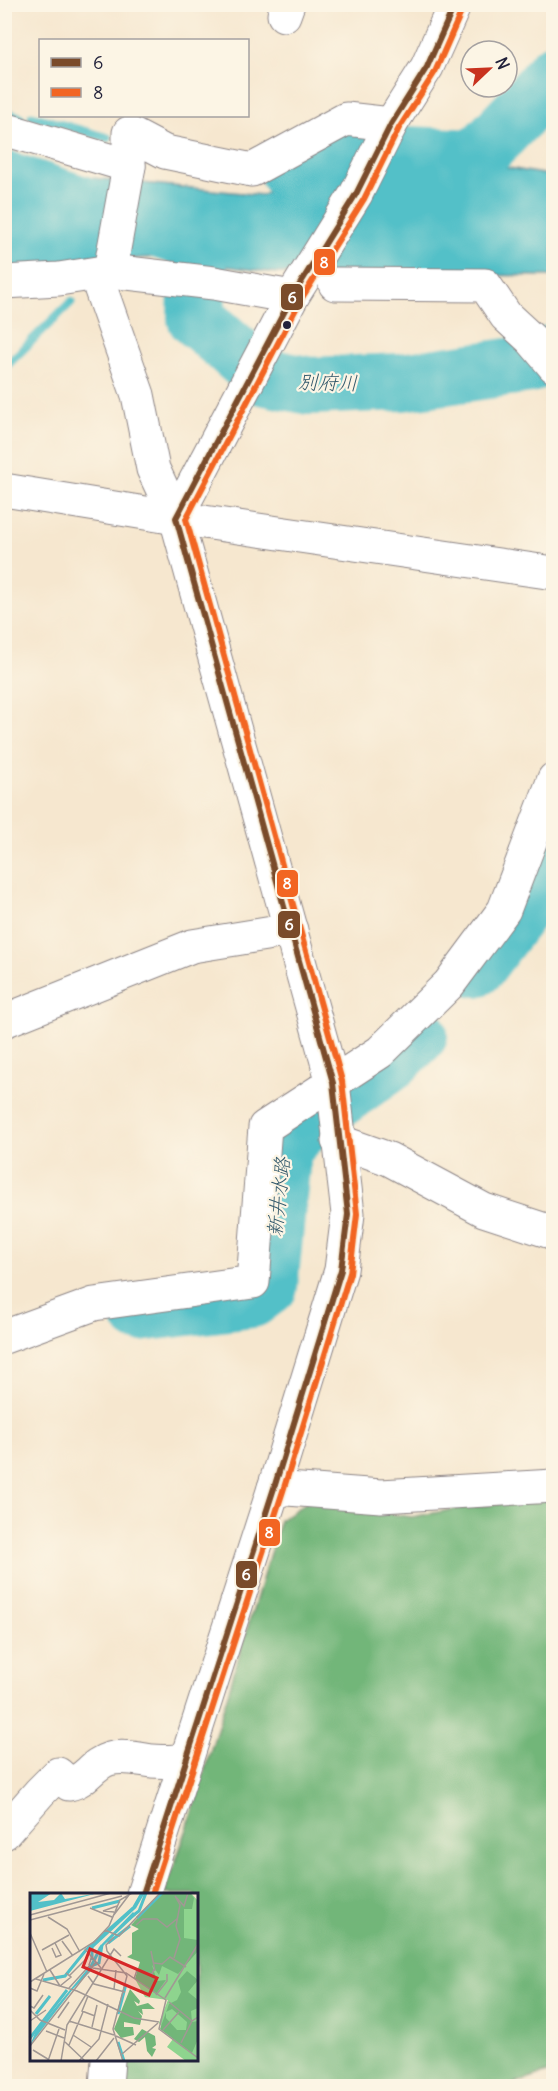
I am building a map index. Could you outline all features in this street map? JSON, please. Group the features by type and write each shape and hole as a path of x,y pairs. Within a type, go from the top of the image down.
{"street":[{"path":"176,518 292,297 356,195 391,124 427,67 455,4"},
{"path":"143,1893 274,1488 341,1270 348,1214 333,1083 176,518 153,469 138,395 100,287 110,271 129,166 129,133 165,152 252,170 346,119 391,124"},
{"path":"4,129 129,166"},
{"path":"4,282 59,279 110,271 214,283 292,297"},
{"path":"335,284 485,285 506,316 532,340 554,366"},
{"path":"4,489 176,518 554,573"},
{"path":"4,1337 94,1304 253,1282 264,1127 380,1052 449,984 504,910 554,778"},
{"path":"4,1021 192,946 291,930"},
{"path":"338,1141 389,1159 484,1210 554,1233"},
{"path":"274,1488 381,1496 554,1486"},
{"path":"4,1833 40,1791 58,1774 69,1784 77,1782 96,1765 108,1759 185,1761"},
{"path":"106,2086 108,2061"}],"green space":[{"path":"313,1498 348,1508 412,1517 466,1507 553,1498 553,2071 508,2086 127,2086 128,2061 198,2061 198,1893 164,1893 187,1829 280,1520"}],"water":[{"path":"4,156 72,176 262,195 336,159 492,165 553,176 553,276 276,273 157,257 5,270"}],"waterway":[{"path":"519,84 554,48"},
{"path":"515,104 554,59"},
{"name":"別府川","path":"288,172 342,152 476,158 554,73"},
{"path":"4,112 20,117"},
{"path":"32,116 108,138"},
{"path":"410,138 470,143 477,135"},
{"path":"308,157 342,144"},
{"path":"417,145 474,150"},
{"name":"別府川","path":"4,179 199,243 196,318 262,376 310,386 402,382 530,364 554,353"},
{"path":"4,368 71,302"},
{"name":"新井水路","path":"476,968 523,906 554,830"},
{"name":"新井水路","path":"139,1313 252,1299 269,1286 283,1148 307,1122 391,1062 419,1035"}],"transit line":[{"name":"6","path":"143,1893 274,1488 341,1270 348,1214 333,1083 176,518 292,297 356,194 391,124 427,67 455,4"},
{"name":"8","path":"152,1893 283,1491 350,1273 357,1214 342,1081 186,519 300,301 364,199 399,128 435,72 463,8"}]}
